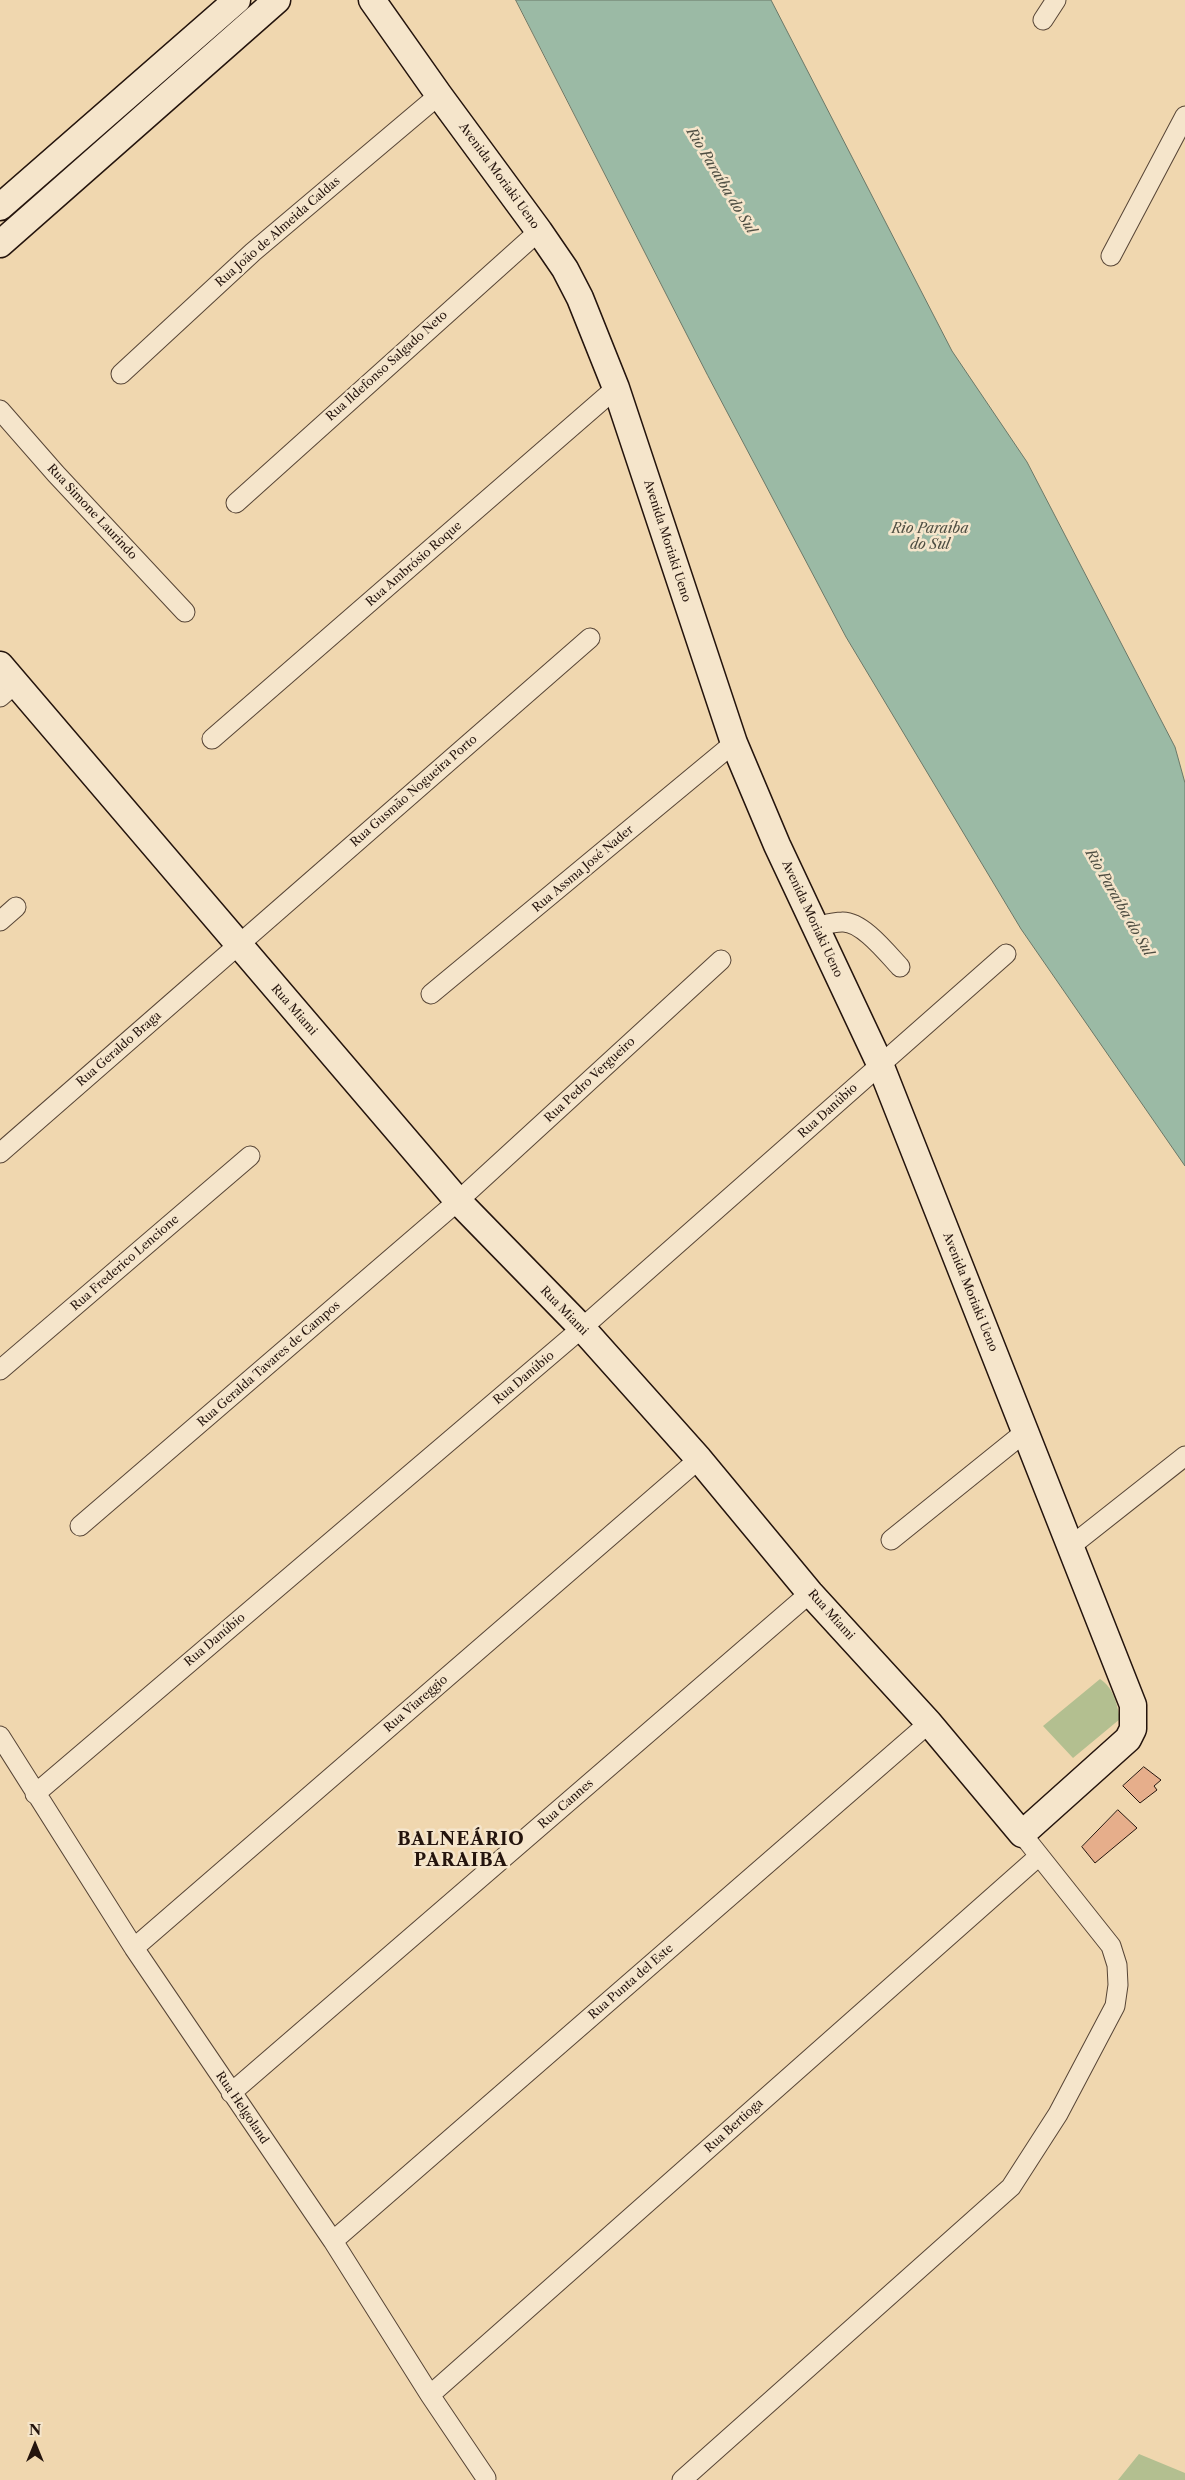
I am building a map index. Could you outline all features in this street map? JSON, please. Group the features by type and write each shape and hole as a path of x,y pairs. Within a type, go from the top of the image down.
{"street":[{"path":"0,207 237,0"},
{"path":"0,244 277,0"},
{"name":"Avenida Moriaki Ueno","path":"372,0 539,231 565,269 580,298 616,388 734,743 815,927 880,1064 1133,1706 1133,1729 1128,1739 1022,1834"},
{"path":"1043,20 1056,0"},
{"name":"Rua João de Almeida Caldas","path":"121,374 253,252 439,95"},
{"path":"1111,256 1185,116"},
{"name":"Rua Ildefonso Salgado Neto","path":"236,502 539,231"},
{"name":"Rua Ambrósio Roque","path":"212,739 616,388"},
{"name":"Rua Simone Laurindo","path":"0,410 62,481 185,612"},
{"name":"Rua Gusmão Nogueira Porto","path":"238,945 590,638"},
{"name":"Rua Miami","path":"5,682 238,945 458,1201 582,1328 699,1459 810,1592 929,1723 1022,1834 1111,1946 1117,1964 1118,1985 1115,2006 1058,2114 1011,2187 682,2480"},
{"name":"Rua Assma José Nader","path":"431,994 734,743"},
{"path":"0,921 16,907"},
{"path":"815,927 852,922 861,928 900,967"},
{"name":"Rua Geraldo Braga","path":"0,1153 238,945"},
{"name":"Rua Danúbio","path":"35,1794 582,1328 1006,954"},
{"name":"Rua Pedro Vergueiro","path":"458,1201 721,960"},
{"name":"Rua Frederico Lencione","path":"0,1370 250,1156"},
{"name":"Rua Geralda Tavares de Campos","path":"80,1526 458,1201"},
{"path":"890,1540 1025,1432"},
{"path":"1071,1546 1185,1456"},
{"name":"Rua Viareggio","path":"134,1948 699,1459"},
{"name":"Rua Cannes","path":"231,2093 810,1592"},
{"name":"Rua Punta del Este","path":"333,2241 929,1723"},
{"name":"Rua Helgoland","path":"0,1736 134,1948 333,2241 430,2395 486,2478"},
{"name":"Rua Bertioga","path":"430,2395 1039,1856"}],"shaded area":[{"path":"1100,1679 1112,1692 1120,1719 1073,1758 1043,1726"},
{"path":"1139,2454 1185,2473 1185,2480 1118,2480"}],"water":[{"name":"Rio Paraíba do Sul","path":"516,0 771,0 952,351 1027,462 1175,747 1185,783 1185,1166 1021,929 846,637 708,376"}],"building":[{"path":"1144,1767 1161,1780 1154,1786 1157,1790 1140,1803 1123,1786"},
{"path":"1118,1810 1137,1828 1095,1863 1082,1847"}],"district":[{"name":"BALNEÁRIO PARAIBA","path":"461,1850"}]}
